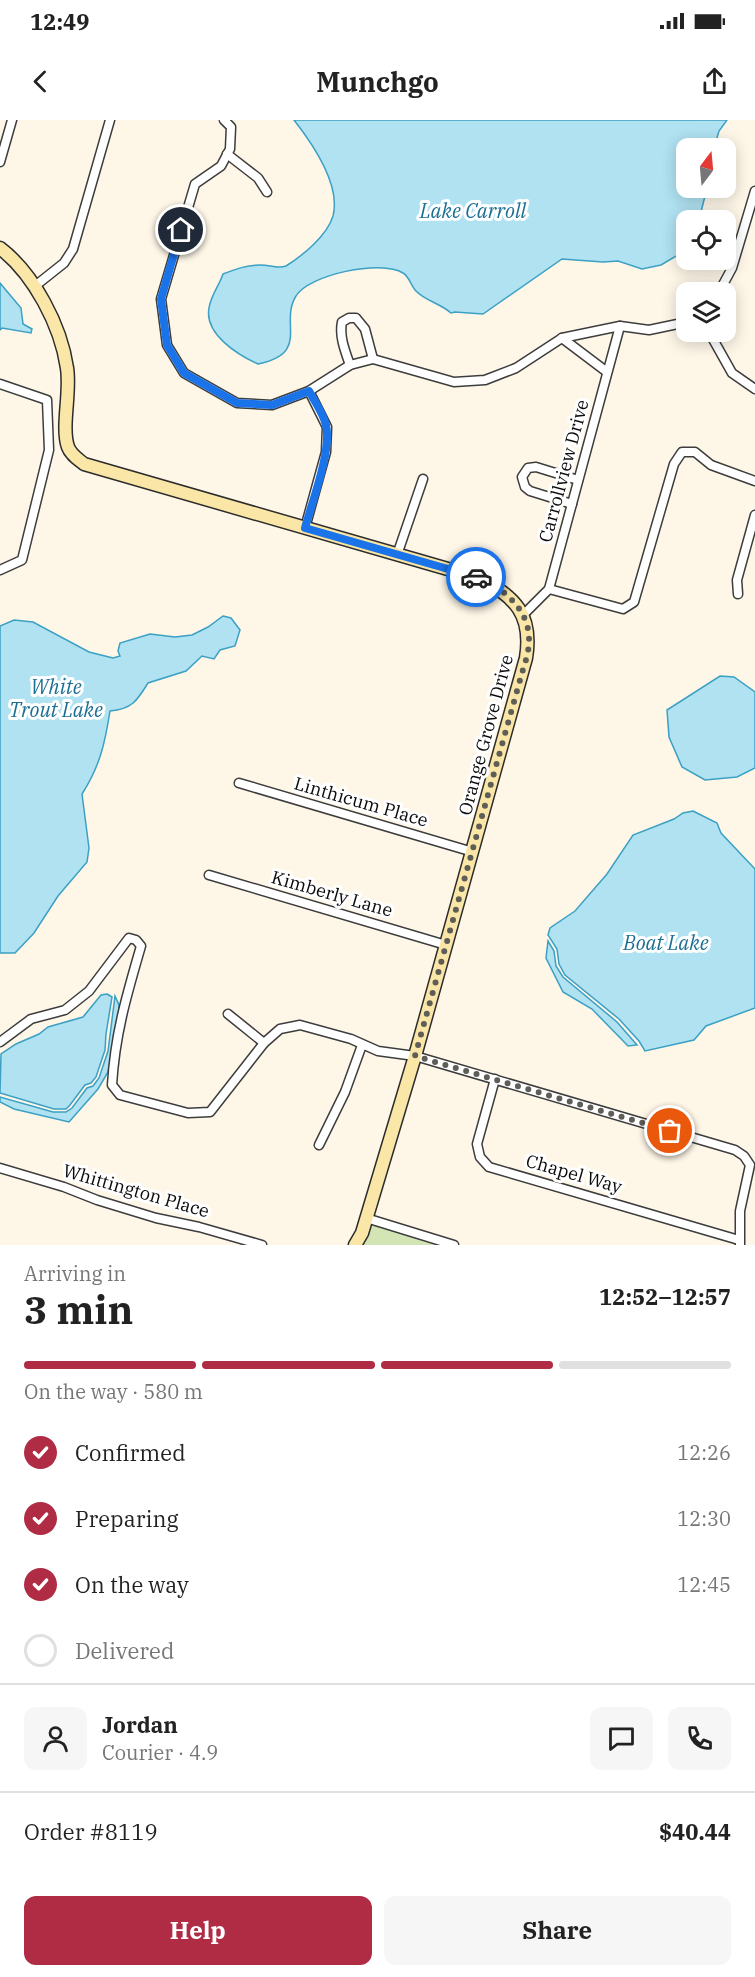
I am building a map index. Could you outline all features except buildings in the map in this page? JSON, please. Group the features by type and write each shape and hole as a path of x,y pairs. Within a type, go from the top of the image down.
{"street":[{"path":"0,162 12,120"},
{"path":"34,286 63,263 73,249 110,120"},
{"path":"224,120 231,127 232,137 227,154 220,166 195,184 161,299 167,345 184,373 237,403 272,405 309,391 350,365 373,359 454,382 484,380 516,368 558,339 620,326 649,330 676,324"},
{"path":"227,154 258,178 267,192"},
{"path":"724,282 732,268 755,191"},
{"path":"0,248 34,286 54,325 67,368 69,393 66,434 69,448 74,456 84,464 479,578 498,588 513,600 523,615"},
{"path":"350,365 340,329 342,322 349,318 356,318 365,329 373,359"},
{"name":"Carrollview Drive","path":"523,615 549,589 620,326"},
{"path":"562,339 607,372"},
{"path":"715,342 732,373 755,389"},
{"path":"0,384 47,400 49,450 22,560 0,570"},
{"path":"305,528 326,452 327,427 309,391"},
{"path":"549,589 624,609 634,602 674,464 682,452 695,452 711,465 755,481"},
{"path":"572,504 530,490 525,487 522,477 528,468 536,467 578,480"},
{"path":"397,555 423,480"},
{"path":"738,594 737,580 755,515"},
{"name":"Orange Grove Drive","path":"355,1245 366,1218 415,1056 526,658 529,640 523,615"},
{"name":"Linthicum Place","path":"239,783 473,852"},
{"name":"Kimberly Lane","path":"209,875 446,945"},
{"path":"0,1042 31,1019 65,1010 89,991 129,938 136,940 141,946 114,1048 112,1085 120,1095 188,1113 210,1112 264,1043 280,1029 300,1025 351,1039 378,1051 415,1056 735,1150 744,1156 750,1165 740,1211 739,1243"},
{"path":"228,1014 264,1043"},
{"path":"319,1145 345,1092 362,1045"},
{"name":"Chapel Way","path":"495,1079 477,1144 480,1157 489,1167 739,1243"},
{"name":"Whittington Place","path":"0,1168 156,1218 199,1227 262,1245"},
{"path":"366,1218 454,1245"}],"green space":[{"path":"369,1224 440,1245 363,1245"}],"water":[{"name":"Lake Carroll","path":"294,120 727,120 717,138 676,138 676,198 704,198 702,210 676,210 676,256 661,265 642,269 618,261 562,259 483,314 451,313 419,294 405,274 393,269 346,271 303,288 296,296 292,306 289,345 284,353 258,364 232,349 217,335 209,318 211,299 223,274 251,266 286,266 313,245 330,223 333,216 333,191 323,165"},
{"path":"0,283 21,308 23,324 32,329 31,333 2,328 0,330"},
{"name":"White Trout Lake","path":"223,616 231,618 240,630 235,646 220,650 214,659 202,656 186,671 148,683 141,695 129,706 110,711 101,754 82,794 89,848 87,862 58,896 34,933 15,953 0,953 0,626 14,620 33,622 89,652 113,658 120,656 118,651 120,643 150,634 175,637 192,635"},
{"path":"720,676 734,677 755,692 755,768 737,777 705,780 682,767 669,737 667,710"},
{"name":"Boat Lake","path":"693,811 717,823 721,833 755,869 755,1008 706,1026 694,1040 645,1051 619,1019 565,975 559,964 557,949 548,935 550,928 575,911 607,874 633,835 674,819 683,813"},
{"path":"548,941 554,951 556,966 563,977 617,1022 637,1045 628,1046 592,1009 563,992 546,958"},
{"path":"107,994 112,997 105,1050 96,1077 91,1083 85,1085 66,1109 54,1109 0,1093 1,1054 48,1027 83,1017 101,995"},
{"path":"115,996 119,1005 118,1022 108,1072 98,1089 69,1122 14,1109 0,1102 0,1097 53,1112 66,1112 72,1108 87,1088 93,1086 99,1078 108,1051"}],"way so far":[{"path":"476,577 498,588 513,600 523,615 529,640 473,852 415,1056 670,1131"}],"route":[{"path":"181,230 161,299 167,345 184,373 237,403 272,405 309,391 320,410 327,427 326,452 305,528 476,577"}]}
